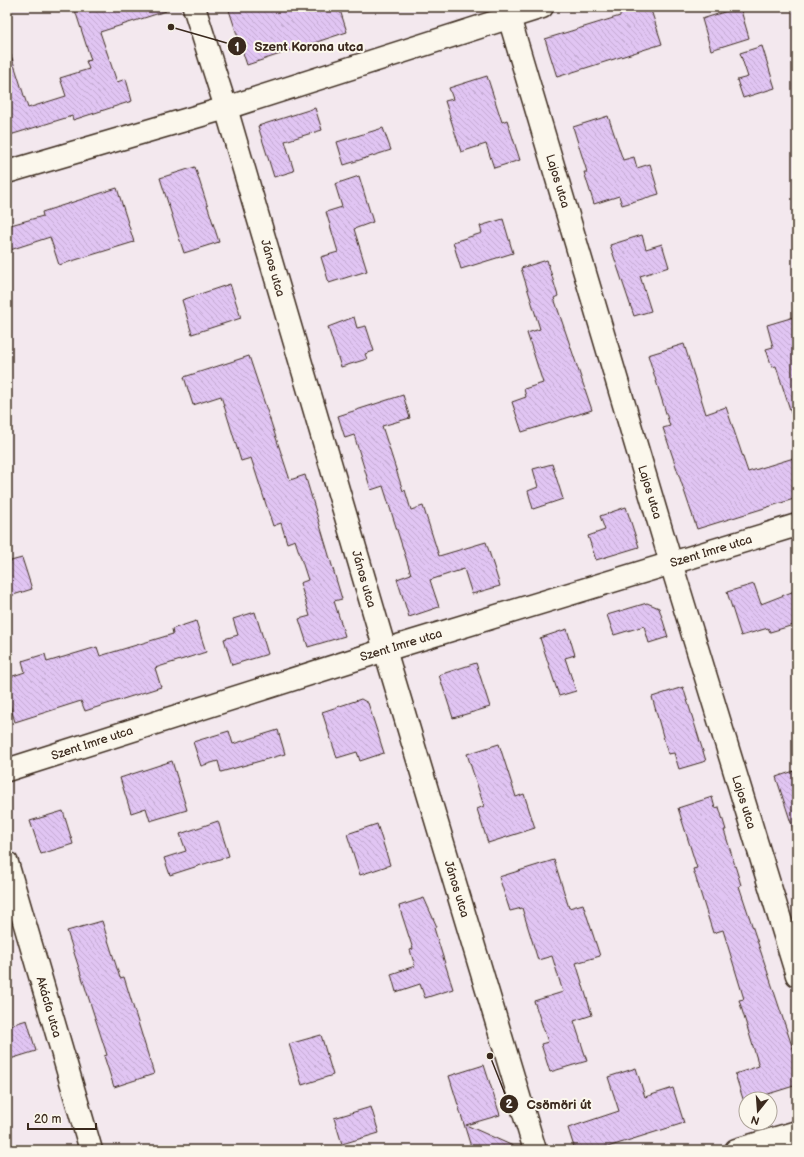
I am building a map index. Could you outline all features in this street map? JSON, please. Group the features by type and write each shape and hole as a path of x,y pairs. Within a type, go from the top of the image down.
{"street":[{"name":"János utca","path":"194,7 226,108 385,650 535,1150"},
{"path":"7,172 226,108 508,12 542,7"},
{"name":"Lajos utca","path":"508,12 671,564 797,975"},
{"name":"Szent Imre utca","path":"7,770 385,650 797,525"},
{"name":"Akácfa utca","path":"7,863 91,1150"},
{"path":"736,1150 797,1132"}],"building":[{"path":"74,7 166,7 166,11 100,32 117,82 126,79 132,101 73,120 72,116 10,135 7,126 7,56 11,55 28,108 66,96 60,78 89,69 86,61 91,60"},
{"path":"228,7 339,7 347,32 247,65"},
{"path":"641,7 650,7 662,44 557,77 545,39 620,16 620,14"},
{"path":"740,7 749,38 711,50 702,19"},
{"path":"762,46 775,88 743,98 737,80 748,77 740,53"},
{"path":"487,76 502,122 507,120 520,160 494,168 486,144 461,152 445,101 453,99 449,88"},
{"path":"315,108 322,130 285,141 294,171 274,177 258,126"},
{"path":"608,116 623,160 634,157 637,168 650,164 659,194 622,205 619,196 594,204 584,172 587,172 573,127"},
{"path":"383,128 391,150 344,165 337,142"},
{"path":"195,167 219,242 184,253 160,178"},
{"path":"359,176 373,222 354,229 367,271 329,283 321,257 338,252 326,212 342,207 335,184"},
{"path":"117,188 134,242 59,265 50,237 7,251 7,226 43,216 42,212"},
{"path":"503,219 513,253 461,269 453,242 482,233 480,226"},
{"path":"642,235 646,249 662,244 669,267 640,276 651,311 634,316 610,245"},
{"path":"547,260 558,296 554,298 592,410 522,432 512,402 526,397 524,389 543,383 527,333 540,329 521,268"},
{"path":"230,284 241,318 192,334 182,300"},
{"path":"354,317 357,328 366,326 374,351 365,354 367,359 341,367 328,327"},
{"path":"794,317 797,327 797,418 793,419 776,366 772,367 766,349 773,347 767,325"},
{"path":"684,344 706,414 726,407 748,472 797,457 797,498 697,529 663,428 670,426 648,355"},
{"path":"249,356 290,480 305,475 342,599 334,601 345,636 308,647 299,619 310,616 300,583 308,580 295,540 287,543 281,523 273,526 251,458 241,461 221,396 193,405 184,377"},
{"path":"403,395 410,418 382,426 403,491 405,490 411,510 423,506 439,556 486,542 500,586 472,594 464,569 430,580 439,607 409,617 397,579 411,574 383,486 371,490 354,435 345,438 338,416"},
{"path":"552,464 563,499 533,509 528,491 538,487 533,469"},
{"path":"626,507 639,547 596,560 588,536 605,530 600,516"},
{"path":"22,558 32,589 7,597 7,562"},
{"path":"754,584 761,604 797,590 797,624 770,632 768,628 741,636 727,592"},
{"path":"647,603 659,608 668,637 649,643 644,626 614,635 607,615"},
{"path":"255,612 268,654 232,665 224,639 238,635 233,619"},
{"path":"196,621 206,652 155,668 161,687 85,711 81,701 15,722 7,695 7,678 25,672 22,661 45,654 47,662 97,647 100,656 173,634 172,629"},
{"path":"567,629 575,655 565,658 576,691 559,696 540,638"},
{"path":"476,663 490,707 453,718 439,675"},
{"path":"683,687 706,761 679,769 674,753 668,754 652,697"},
{"path":"361,699 368,703 384,753 360,761 357,752 337,758 322,712"},
{"path":"278,730 285,754 221,772 218,761 201,766 193,742 229,731 233,744"},
{"path":"499,744 516,797 524,794 535,828 488,843 477,809 484,806 467,754"},
{"path":"172,761 187,810 150,821 146,808 131,813 120,778"},
{"path":"797,770 797,828 793,829 776,777"},
{"path":"712,797 715,808 719,807 726,830 724,830 741,885 739,886 797,1061 797,1085 778,1091 740,1091 735,1074 759,1066 739,1000 744,999 723,930 713,933 693,869 697,868 678,808"},
{"path":"63,811 73,844 41,854 30,821"},
{"path":"218,821 229,856 170,875 164,858 186,851 180,834"},
{"path":"377,824 390,865 360,875 347,834"},
{"path":"554,860 569,908 583,904 600,956 576,963 592,1015 574,1021 587,1061 550,1072 541,1044 548,1042 534,1001 563,992 552,956 538,960 522,908 510,911 499,877"},
{"path":"424,898 437,927 434,928 453,989 425,998 420,984 396,992 391,974 415,966 410,950 413,949 399,906"},
{"path":"102,921 120,978 124,977 154,1074 114,1087 104,1056 107,1055 67,931"},
{"path":"27,1020 36,1051 7,1060 7,1026"},
{"path":"321,1035 333,1075 302,1085 289,1044"},
{"path":"484,1065 500,1115 466,1125 522,1150 472,1150 449,1076"},
{"path":"636,1068 645,1097 673,1088 684,1123 598,1150 575,1150 568,1128 619,1111 608,1077"},
{"path":"371,1107 379,1133 342,1144 334,1118"}],"place":[{"name":"Szent Korona utca","path":"171,27"},
{"name":"Csömöri út","path":"490,1056"}]}
